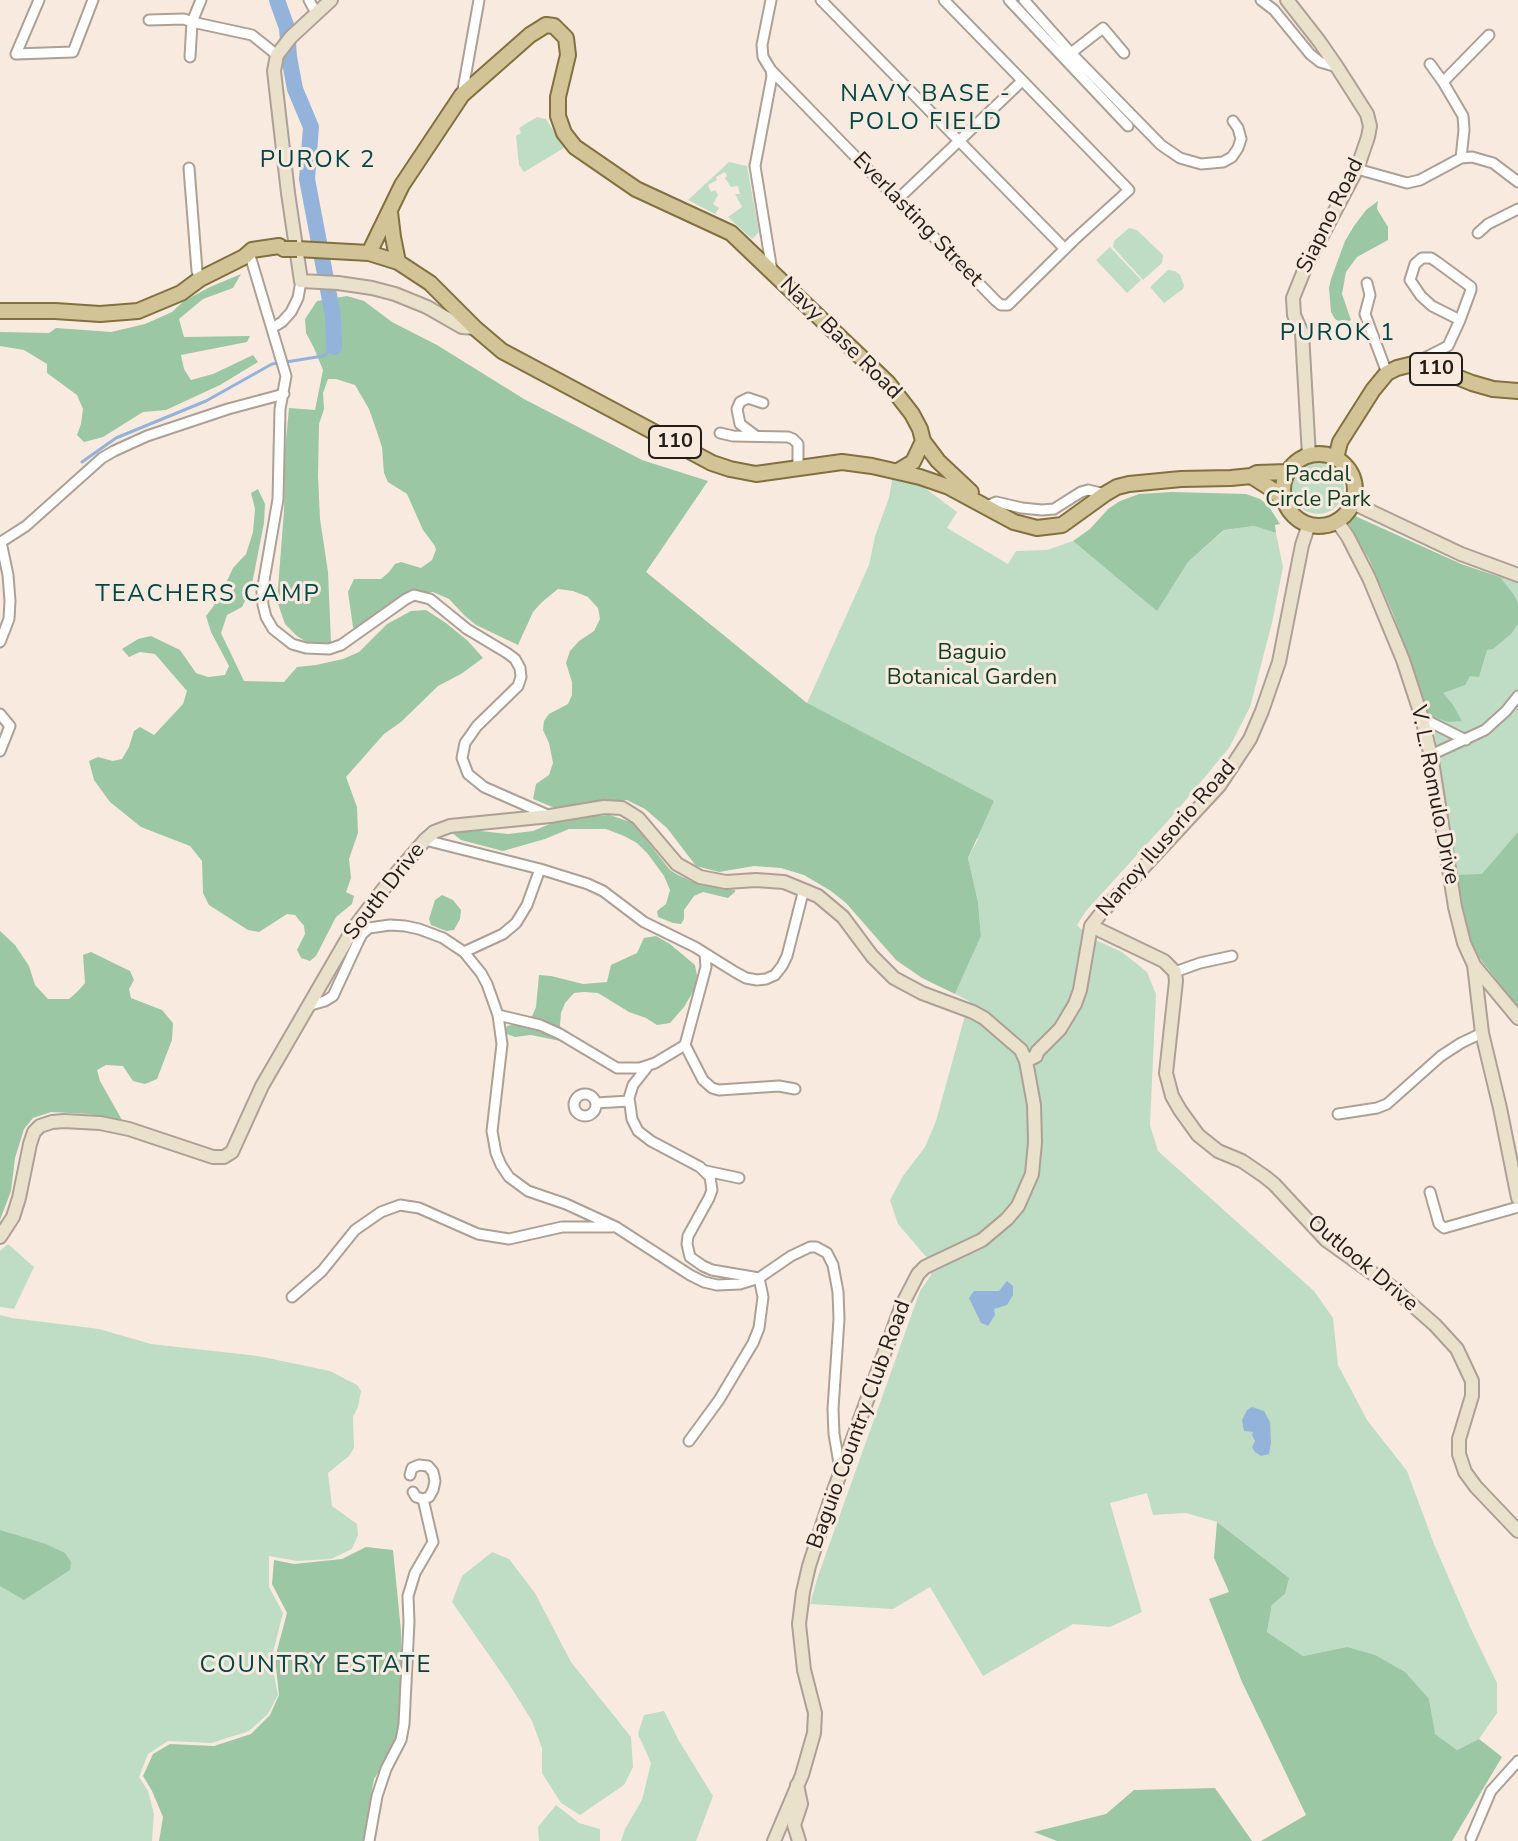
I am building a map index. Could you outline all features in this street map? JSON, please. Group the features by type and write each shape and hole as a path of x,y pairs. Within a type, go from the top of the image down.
{"main road":[{"path":"331,0 277,55 274,71 301,281 338,283 395,294 427,307 462,327 475,328"},
{"name":"Siapno Road","path":"1287,0 1337,67 1367,114 1370,126 1357,169 1305,268 1293,298 1292,309 1302,333 1309,456"},
{"path":"368,253 402,185 462,95 530,35 546,25 554,26 566,38 568,55 558,97 558,116 564,133 575,147 636,189 731,233 772,271"},
{"path":"389,211 398,262"},
{"name":"110","path":"0,311 109,314 138,311 170,299 200,279 248,258 252,250 279,246 284,249 368,253 398,262 430,283 502,351 712,463 730,469 756,474 842,462 898,471 949,487 1025,526 1049,528 1074,518 1117,487 1152,481 1288,472"},
{"name":"Navy Base Road","path":"772,271 888,383 912,414 923,441 938,461 982,505"},
{"name":"110","path":"1336,458 1340,442 1364,405 1387,373 1397,368 1427,365 1472,383 1518,391"},
{"path":"898,471 913,462 923,441"},
{"path":"1251,476 1273,490 1292,513 1309,524 1328,525 1347,514 1353,503 1354,482 1348,468 1336,458 1323,455 1309,456 1295,464 1288,472 1283,488 1286,504"},
{"path":"1353,503 1461,554 1518,575"},
{"name":"V. L. Romulo Drive","path":"1337,521 1369,578 1403,660 1422,718 1464,943 1474,965 1518,1018"},
{"name":"Nanoy Ilusorio Road","path":"1028,1055 1060,1029 1075,1004 1091,926 1219,786 1250,739 1279,662 1309,524"},
{"name":"South Drive","path":"0,1237 13,1217 30,1144 40,1126 64,1121 100,1123 129,1129 213,1157 224,1157 232,1152 262,1086 353,929 425,840 434,832 450,826 604,807 622,808 638,818 677,864 700,877 726,882 784,882 818,896 843,917 872,956 894,978 922,993 978,1014 1028,1055"},
{"path":"1091,926 1164,961 1175,972"},
{"path":"1474,965 1482,1033 1518,1198"},
{"name":"Outlook Drive","path":"1175,972 1166,1073 1172,1096 1180,1110 1208,1144 1242,1161 1274,1184 1326,1240 1393,1288 1457,1349 1472,1381 1472,1396 1459,1439 1459,1454 1465,1472 1518,1531"},
{"name":"Baguio Country Club Road","path":"774,1841 810,1752 815,1713 804,1670 799,1624 803,1592 841,1464 902,1305 918,1274 925,1267 982,1240 1007,1219 1026,1189 1032,1174 1035,1142 1028,1055"},
{"path":"797,1785 801,1804 794,1825 799,1841"}],"street":[{"path":"39,0 16,54 73,52 93,0"},
{"path":"190,57 192,22 201,0"},
{"path":"309,0 316,13"},
{"path":"462,95 479,0"},
{"name":"Navy Base Road","path":"771,0 762,45 763,57 771,70 770,87 755,166 772,271"},
{"path":"821,0 1065,249 1129,190 944,0"},
{"path":"1009,0 1128,126"},
{"path":"1024,0 1161,145 1180,158 1201,164 1223,162 1232,157 1241,139 1233,121"},
{"path":"1261,0 1274,10 1310,54 1320,62 1337,67"},
{"path":"149,20 184,19 252,35 277,55"},
{"path":"1071,53 1103,28 1124,53"},
{"path":"1443,82 1489,35"},
{"path":"1430,64 1463,116 1461,158"},
{"name":"Everlasting Street","path":"771,70 1001,305 1008,305 1065,249"},
{"path":"897,200 1022,81"},
{"path":"1357,169 1407,183 1420,180 1461,158 1472,157 1493,163 1518,182"},
{"path":"189,168 200,279"},
{"path":"1478,233 1488,224 1518,209"},
{"path":"248,258 286,376 280,409 278,499 262,592 266,617 273,629 292,644 329,649 341,645 414,595 430,599 467,629 515,659 520,668 518,686 477,726 465,743 462,758 468,774 484,787 550,816"},
{"path":"1413,364 1448,346 1460,320 1471,294 1471,287 1437,262 1422,258 1415,264 1410,280 1432,306 1460,320"},
{"path":"272,328 291,312 301,281"},
{"path":"1367,283 1370,295 1365,314 1387,373"},
{"path":"0,642 10,609 8,575 1,542 26,526 102,458 114,451 203,417 284,394"},
{"path":"756,436 740,424 737,409 740,402 748,398 763,403"},
{"path":"720,433 788,437 798,444 798,467"},
{"path":"1431,755 1477,736 1493,724 1518,696"},
{"path":"0,714 10,726 0,751"},
{"path":"1422,718 1466,740"},
{"path":"425,840 588,884 603,891 644,922 708,960 746,978 766,979 775,975 787,956 804,889"},
{"path":"464,952 503,934 516,923 531,896 540,869"},
{"path":"311,1005 333,996 362,934 369,928 390,925 419,929 443,938 464,952 481,973 498,1015 502,1044 492,1131 501,1165 509,1177 528,1191 616,1227 704,1282 729,1286 759,1278 810,1247 822,1249 831,1258 838,1292 833,1409 841,1464"},
{"path":"1175,972 1232,956"},
{"path":"708,960 685,1045 703,1080 719,1090 779,1086 795,1089"},
{"path":"498,1015 540,1025 610,1065 625,1070 648,1066 685,1045"},
{"path":"1338,1114 1387,1104 1441,1056 1482,1033"},
{"path":"596,1103 630,1096 648,1066"},
{"path":"625,1070 632,1119 643,1136 706,1171 739,1178"},
{"path":"706,1171 712,1190 688,1236 690,1257 712,1270 759,1278"},
{"path":"1430,1192 1439,1224 1444,1228 1518,1207"},
{"path":"292,1297 322,1271 355,1230 381,1212 400,1205 419,1208 478,1234 509,1239 562,1227 616,1227"},
{"path":"689,1441 719,1400 753,1343 763,1312 759,1278"},
{"path":"410,1475 412,1468 428,1466 435,1481 429,1497 416,1497 413,1492"},
{"path":"369,1841 381,1782 401,1740 404,1724 408,1596 415,1573 433,1542 423,1499"},
{"path":"1471,1838 1491,1791 1517,1763"}],"green space":[{"path":"537,117 546,119 564,148 524,172 519,165 516,136 521,133 519,128"},
{"path":"729,162 747,166 759,232 752,239 728,217 742,207 735,194 740,194 738,186 731,187 725,172 708,185 711,192 715,190 718,195 713,204 719,208 715,214 688,200"},
{"path":"1378,201 1377,209 1388,227 1388,240 1357,257 1346,272 1342,294 1351,320 1344,324 1335,319 1331,312 1331,279 1354,226 1366,210"},
{"path":"1129,228 1137,230 1163,255 1162,263 1143,280 1113,247 1114,241"},
{"path":"1110,247 1141,280 1127,293 1096,260"},
{"path":"1168,270 1180,275 1184,285 1164,303 1150,287"},
{"path":"241,274 233,288 203,299 179,319 184,337 250,336 247,342 181,355 184,369 191,380 213,374 253,355 258,362 220,385 166,410 143,412 103,437 84,442 77,435 83,409 77,395 47,373 47,364 24,350 0,346 0,332 49,333 56,328 111,332 145,324 172,312 184,301 210,287"},
{"path":"347,296 364,301 392,322 437,345 524,399 642,460 708,481 646,572 807,703 994,801 968,858 978,902 981,936 955,994 922,978 896,960 846,903 804,875 781,868 754,866 719,872 696,866 667,828 645,809 627,800 596,801 555,808 533,799 536,784 549,775 553,763 543,730 544,721 549,714 568,704 572,695 566,663 570,651 594,631 600,619 598,608 588,597 558,589 533,612 518,645 476,625 449,599 433,592 416,593 389,606 355,632 348,592 354,579 381,579 401,562 421,568 432,560 436,550 407,494 388,482 376,429 355,385 336,379 328,379 323,393 318,476 320,519 328,572 331,642 321,647 308,643 285,624 277,601 289,408 315,410 323,370 306,333 305,319 317,301"},
{"name":"Pacdal Circle Park","path":"1318,462 1336,470 1344,488 1336,506 1318,514 1300,506 1292,488 1300,470"},
{"name":"Baguio Botanical Garden","path":"892,480 921,485 957,512 947,528 1008,564 1016,551 1047,550 1073,541 1157,610 1188,562 1225,530 1254,526 1276,533 1283,567 1250,707 1229,748 1077,925 1089,937 1122,952 1147,972 1156,994 1150,1125 1158,1151 1314,1291 1333,1318 1338,1365 1367,1420 1407,1471 1434,1544 1497,1683 1497,1713 1479,1739 1457,1750 1434,1734 1429,1699 1347,1647 1303,1656 1267,1632 1272,1605 1285,1594 1288,1578 1217,1522 1186,1513 1153,1515 1147,1493 1110,1503 1142,1612 1110,1627 1073,1624 983,1676 930,1587 893,1609 810,1604 920,1291 931,1275 928,1259 898,1224 890,1200 925,1147 936,1121 969,1001 955,994 981,936 978,902 968,858 978,839 807,703 869,565"},
{"path":"258,489 265,504 264,523 251,589 242,607 227,615 221,633 244,681 284,682 297,667 343,659 359,652 387,624 411,611 426,610 446,623 483,658 438,686 384,734 346,777 357,807 358,833 349,859 351,878 346,892 354,896 352,904 336,917 316,956 310,961 301,958 297,950 305,934 304,926 295,915 287,914 259,932 248,930 209,905 203,893 202,861 190,846 141,827 110,802 94,780 89,761 98,757 113,761 122,759 134,731 140,727 154,735 183,704 187,691 155,654 140,652 129,657 122,649 138,639 151,636 180,650 196,673 208,677 225,675 229,666 206,616 218,600 233,568 246,554 253,532 255,509 251,493"},
{"path":"1139,494 1246,494 1268,505 1280,524 1275,525 1276,533 1254,526 1224,530 1188,562 1157,611 1073,541 1120,501"},
{"path":"1355,516 1461,564 1518,581 1518,1007 1474,951 1461,900 1435,737 1394,616 1370,561 1349,524"},
{"path":"1355,516 1461,564 1500,577 1514,595 1518,603 1518,624 1511,634 1493,649 1487,650 1479,677 1470,676 1465,685 1443,693 1462,721 1448,722 1427,711 1394,616 1370,561 1349,524"},
{"path":"610,815 633,823 670,870 678,875 693,882 735,892 728,898 703,892 694,896 684,910 681,924 673,923 658,917 657,911 666,904 670,890 664,876 637,843 624,836 606,829 569,829 503,851 461,840 451,832 508,834 533,831 552,823 583,817"},
{"path":"1518,832 1518,1007 1474,951 1457,875 1482,874"},
{"path":"442,895 453,900 461,910 454,930 446,931 431,925 429,919 435,900"},
{"path":"0,931 15,945 29,966 35,985 48,999 69,999 77,992 85,983 83,955 91,952 130,971 134,980 129,989 131,998 162,1010 173,1023 172,1040 157,1079 145,1084 133,1081 123,1066 106,1065 97,1070 122,1120 51,1112 33,1118 24,1129 15,1158 11,1191 0,1220"},
{"path":"656,936 695,965 697,976 694,990 670,1023 657,1025 598,993 584,992 574,993 561,1013 560,1026 572,1048 560,1041 531,1035 515,1037 504,1033 507,1026 530,1021 536,1007 539,975 583,984 607,982 611,965 637,953 644,938"},
{"path":"8,1244 34,1267 14,1309 0,1307 0,1251"},
{"path":"0,1315 99,1329 151,1344 258,1356 330,1371 357,1385 361,1391 353,1417 354,1448 328,1473 332,1506 357,1524 358,1535 352,1549 331,1559 297,1561 269,1556 269,1587 283,1613 271,1660 278,1695 268,1714 249,1731 212,1743 168,1741 148,1754 139,1777 148,1791 154,1814 152,1841 0,1841"},
{"path":"1217,1522 1289,1578 1285,1594 1272,1605 1267,1632 1303,1656 1347,1647 1375,1655 1405,1672 1429,1699 1435,1734 1457,1750 1479,1739 1502,1757 1452,1841 1261,1841 1306,1815 1242,1682 1209,1599 1229,1592 1214,1558"},
{"path":"0,1530 65,1553 71,1562 70,1570 24,1600 0,1586"},
{"path":"366,1547 393,1550 401,1631 402,1713 395,1747 374,1779 363,1841 159,1841 163,1817 143,1776 153,1754 170,1744 214,1746 251,1734 270,1715 279,1695 275,1658 287,1613 272,1584 274,1560 294,1564 342,1559"},
{"path":"492,1552 509,1559 535,1593 571,1662 631,1737 633,1767 624,1785 580,1815 561,1803 542,1773 542,1748 532,1721 452,1602 462,1576"},
{"path":"664,1711 713,1796 696,1841 621,1841 642,1800 651,1763 638,1734 644,1715"},
{"path":"1215,1788 1252,1841 1057,1841 1034,1832 1106,1814 1134,1790"},
{"path":"556,1805 579,1823 600,1829 600,1841 539,1841 538,1827"}],"water":[{"path":"1007,1281 1013,1286 1013,1295 1007,1305 994,1309 995,1315 988,1326 981,1323 969,1298 974,1291 999,1291"},
{"path":"1252,1407 1264,1411 1270,1422 1269,1454 1261,1456 1255,1452 1252,1447 1255,1441 1253,1432 1244,1431 1242,1420"}],"waterway":[{"path":"277,0 287,28 295,89 311,127 307,179 333,316 334,347"},
{"path":"286,362 323,356 334,347"},
{"path":"82,462 116,438 206,401 278,363"}],"district":[{"name":"NAVY BASE - POLO FIELD","path":"926,109"},
{"name":"PUROK 2","path":"318,161"},
{"name":"PUROK 1","path":"1338,334"},
{"name":"TEACHERS CAMP","path":"208,595"},
{"name":"COUNTRY ESTATE","path":"316,1666"}]}
